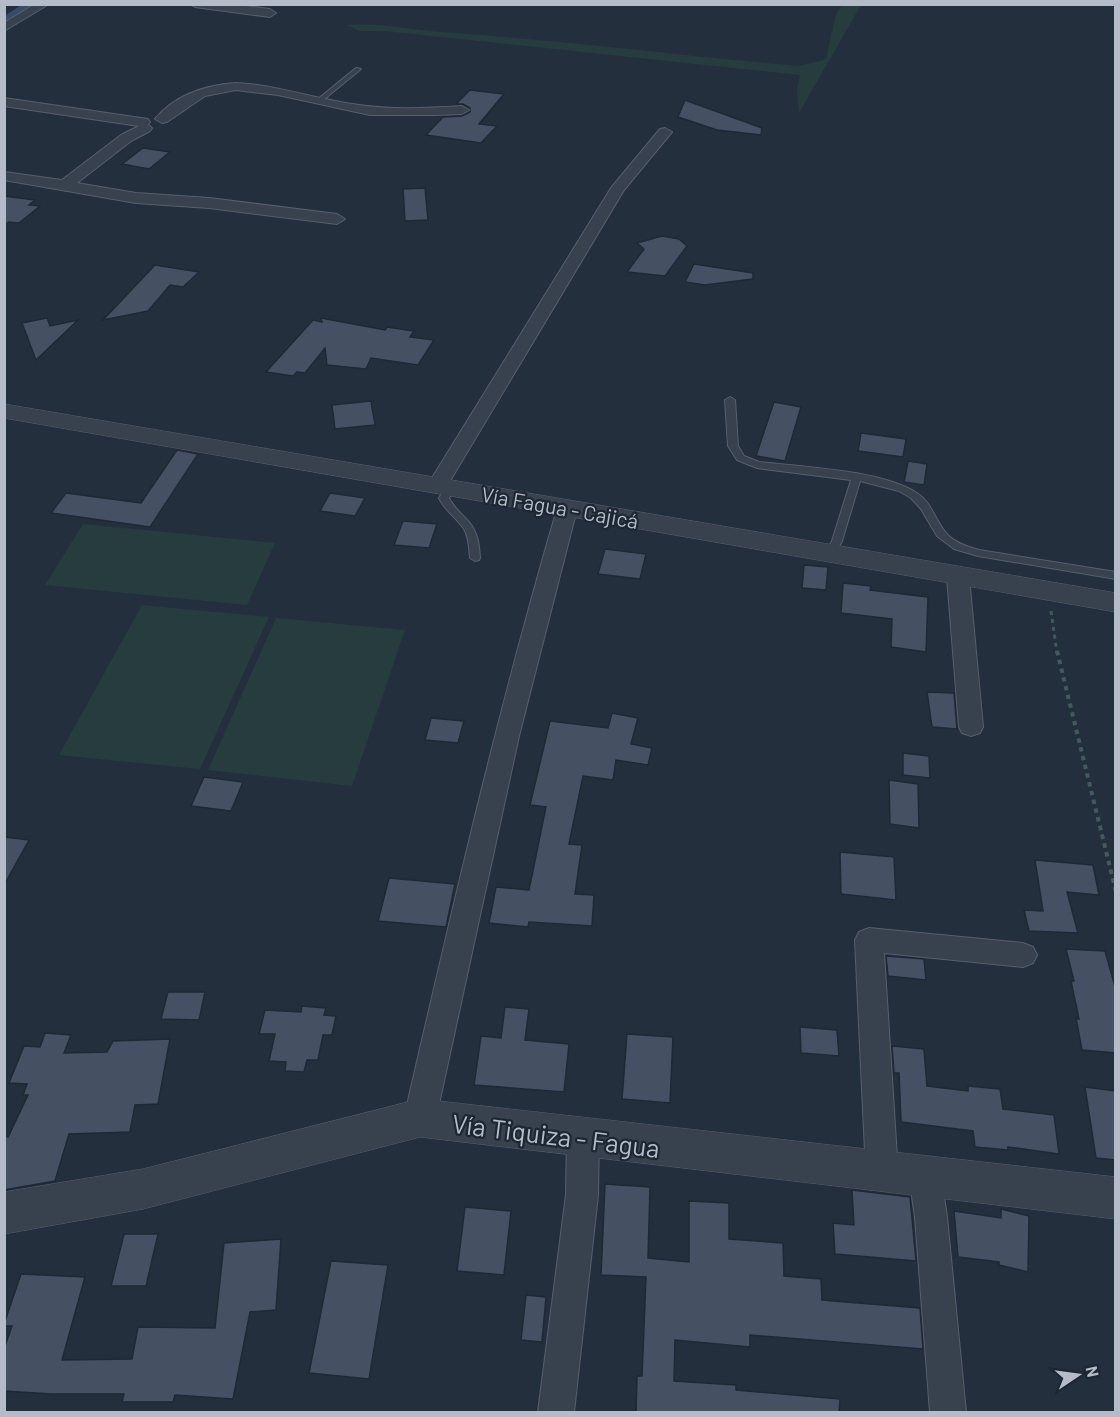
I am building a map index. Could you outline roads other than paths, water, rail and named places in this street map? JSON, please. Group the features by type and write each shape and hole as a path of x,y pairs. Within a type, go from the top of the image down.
{"street":[{"path":"4,28 44,4"},
{"path":"195,4 270,13"},
{"path":"4,102 144,125 165,126 168,121 162,118 200,93 217,88 266,90 355,109 390,113 462,110"},
{"path":"65,185 144,125"},
{"path":"444,487 618,188 665,132"},
{"path":"4,176 136,198 208,203 337,219"},
{"name":"Vía Fagua - Cajicá","path":"4,411 1116,603"},
{"path":"420,1118 484,826 548,573 567,509"},
{"path":"958,577 971,727"},
{"path":"882,1173 869,940 1023,956"},
{"name":"Vía Tiquiza - Fagua","path":"4,1213 420,1118 882,1173 1116,1198"},
{"path":"556,1413 582,1195 583,1138"},
{"path":"925,1176 931,1217 948,1413"}],"lane":[{"path":"320,100 358,69"},
{"path":"730,400 733,446 740,458 757,465 886,483 914,494 924,504 942,535 956,546 978,553 1116,576"},
{"path":"830,554 837,541 856,479"},
{"path":"444,487 444,498 449,510 463,522 471,533 475,558"}],"waterway":[{"path":"4,21 32,4"}]}
